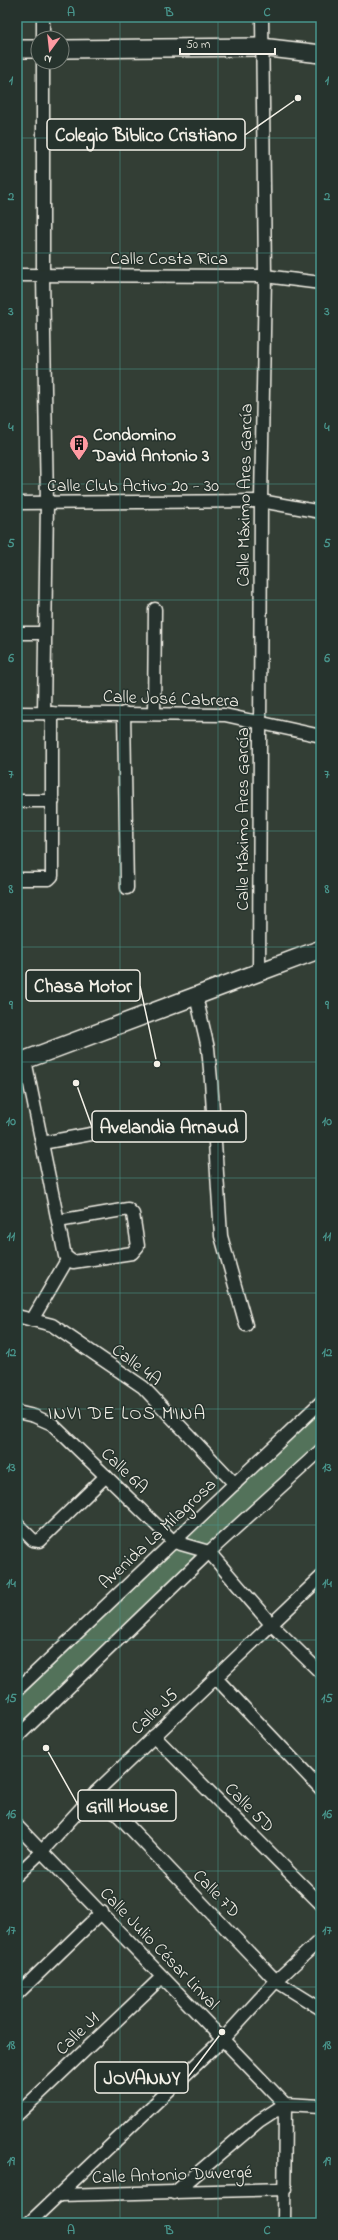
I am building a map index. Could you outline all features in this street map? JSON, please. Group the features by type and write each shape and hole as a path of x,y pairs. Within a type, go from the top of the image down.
{"main road":[{"path":"70,49 261,47 321,54"},
{"path":"17,49 30,49"},
{"path":"21,1061 321,949"}],"street":[{"path":"43,17 43,30"},
{"name":"Calle Máximo Ares García","path":"260,973 260,502 265,276 261,47 262,17"},
{"path":"17,879 51,878 53,801 44,633 47,503 43,276 43,70"},
{"name":"Calle Costa Rica","path":"17,275 265,276 321,283"},
{"name":"Calle Club Activo 20 - 30","path":"17,503 260,502 321,512"},
{"path":"154,713 155,609"},
{"path":"17,633 44,633"},
{"name":"Calle José Cabrera","path":"17,713 154,713 225,715 261,721 321,736"},
{"path":"124,713 127,888"},
{"path":"17,801 53,801"},
{"path":"196,996 208,1048 221,1236 246,1325"},
{"path":"21,1061 42,1143 67,1260 32,1320"},
{"path":"42,1143 91,1134"},
{"path":"58,1220 128,1209 133,1214 138,1246 132,1253 73,1262 67,1260"},
{"name":"Calle 4A","path":"17,1316 52,1325 142,1387 235,1484"},
{"name":"Avenida La Milagrosa","path":"17,1690 321,1402"},
{"name":"Calle 6A","path":"17,1412 34,1416 52,1424 174,1542 209,1552"},
{"path":"17,1737 209,1552 321,1450"},
{"path":"17,1524 33,1540 39,1541 106,1476"},
{"path":"209,1552 271,1624 321,1673"},
{"name":"Calle J5","path":"17,1875 42,1851 96,1792 321,1577"},
{"path":"215,1677 321,1788"},
{"name":"Calle 5D","path":"154,1736 321,1904"},
{"name":"Calle 7D","path":"96,1792 276,1982 321,2008"},
{"name":"Calle Julio César Linval","path":"17,1826 102,1912 162,1977 285,2104"},
{"path":"17,1994 102,1912"},
{"path":"29,2223 223,2039 276,1982 321,1938"},
{"name":"Calle J1","path":"17,2116 162,1977"},
{"path":"284,2223 286,2189 285,2104"},
{"path":"174,2193 259,2121 285,2104 321,2106"},
{"name":"Calle Antonio Duvergé","path":"59,2196 286,2189"}],"green space":[{"path":"321,1411 321,1441 17,1727 17,1700"}],"place":[{"name":"Colegio Biblico Cristiano","path":"298,98"},
{"name":"Condomino David Antonio 3","path":"79,461"},
{"name":"Chasa Motor","path":"157,1064"},
{"name":"Avelandia Arnaud","path":"76,1083"},
{"name":"Grill House","path":"46,1748"},
{"name":"JOVANNY","path":"222,2032"}],"district":[{"name":"INVI DE LOS MINA","path":"127,1412"}]}
